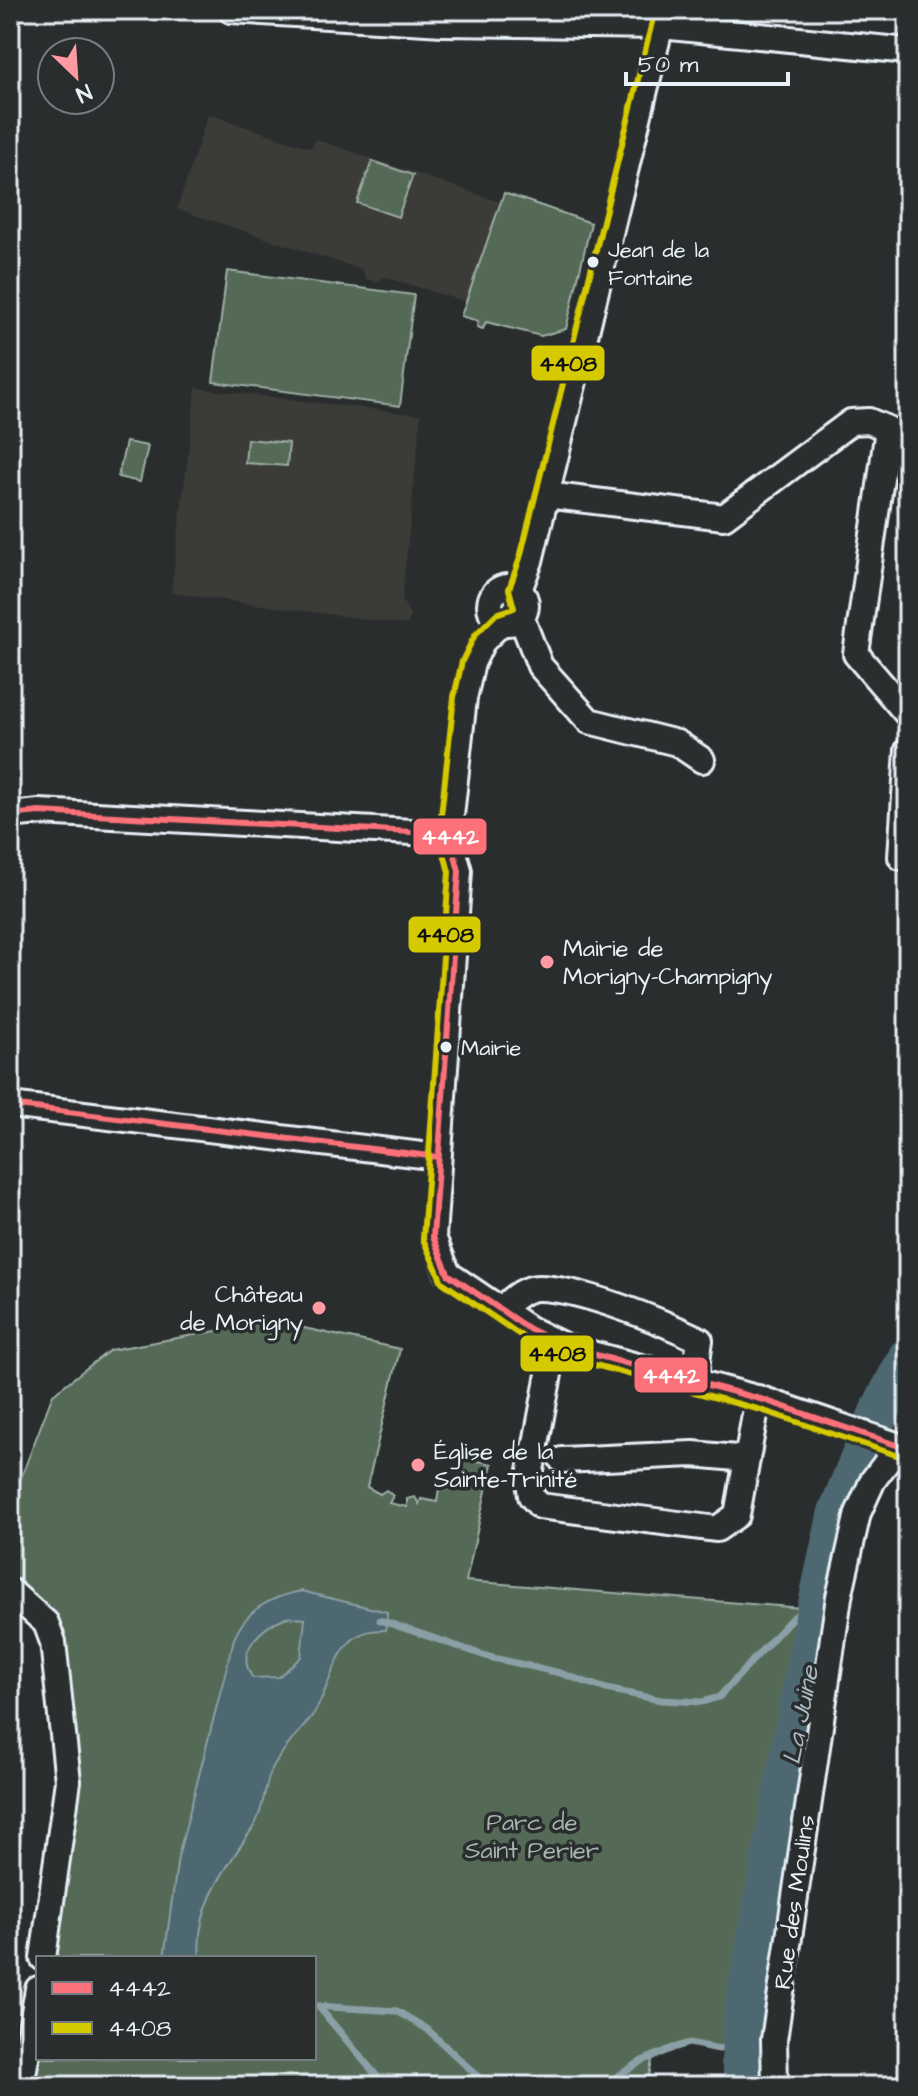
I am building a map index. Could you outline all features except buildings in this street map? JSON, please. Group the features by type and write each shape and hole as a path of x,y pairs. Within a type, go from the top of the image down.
{"street":[{"path":"231,10 443,23 663,18 908,51"},
{"path":"663,18 546,495 519,590 507,586 491,596 490,609 512,620 540,666 589,721 677,743 702,760"},
{"path":"546,495 724,517 851,422 869,421 888,429 856,654 908,715"},
{"path":"512,620 482,642 472,663 464,698 449,834 459,871 433,1237 448,1274 500,1310 555,1342 758,1398 898,1446"},
{"path":"901,857 908,750"},
{"path":"10,815 39,812 449,834"},
{"path":"10,1105 438,1157"},
{"path":"500,1310 522,1292 536,1288 580,1296 666,1323 700,1340 694,1382"},
{"path":"555,1342 529,1481 531,1496 540,1506 717,1529 727,1525 737,1515 758,1398"},
{"name":"Rue des Moulins","path":"775,2086 776,2025 839,1597 858,1513 873,1480 898,1446"},
{"path":"562,1460 693,1454 747,1459"},
{"path":"10,1591 46,1623 53,1642 68,1781 43,1956"},
{"path":"21,2086 36,2000"}],"shaded area":[{"path":"208,114 311,148 315,139 500,202 466,302 385,277 377,282 366,279 362,270 177,209"},
{"path":"196,388 421,415 402,600 410,614 408,625 171,593"}],"green space":[{"path":"372,161 413,175 398,217 357,203"},
{"path":"504,193 591,223 566,329 541,336 486,322 483,329 477,327 478,321 461,316"},
{"path":"227,271 414,295 400,406 213,382"},
{"path":"247,439 289,443 287,466 245,463"},
{"path":"126,442 148,446 140,482 118,477"},
{"name":"Parc de Saint Perier","path":"272,1321 400,1349 367,1487 380,1494 386,1490 393,1496 389,1503 407,1507 407,1499 415,1497 419,1504 421,1499 437,1502 439,1488 454,1487 460,1475 466,1475 462,1471 464,1458 492,1464 466,1581 827,1610 766,2009 741,2044 719,2049 689,2043 653,2056 647,2086 30,2086 37,2060 316,2060 316,1956 49,1956 66,1840 54,1624 10,1578 10,1535 19,1483 53,1394 110,1350"}],"water":[{"path":"301,1591 387,1612 386,1630 364,1633 346,1647 316,1710 277,1761 269,1776 257,1820 223,1872 207,1904 199,1939 200,1956 164,1956 178,1857 234,1639 245,1620 270,1601","holes":["287,1617 305,1619 301,1657 279,1677 253,1678 246,1658 260,1633"]}],"waterway":[{"name":"La Juine","path":"747,2086 741,2061 744,2010 813,1627 838,1512 878,1415 908,1357"},
{"path":"380,1620 489,1657 560,1673 606,1689 661,1700 702,1702 719,1697 790,1620 819,1598"},
{"path":"316,2006 397,2011 427,2029 488,2086"},
{"path":"318,2006 385,2086"},
{"path":"602,2086 642,2061 689,2043 719,2049 741,2044"}],"transit line":[{"name":"4408","path":"655,10 520,558 509,589 514,608 496,614 475,635 462,661 454,697 439,834 449,872 423,1239 442,1282 523,1337 562,1356 761,1410 905,1458"},
{"name":"4442","path":"10,815 39,812 449,834 459,871 433,1237 448,1274"},
{"name":"4442","path":"10,1105 438,1157"},
{"name":"4442","path":"448,1274 529,1329 566,1347 764,1400 908,1449"}],"place":[{"name":"Jean de la Fontaine","path":"593,262"},
{"name":"Mairie de Morigny-Champigny","path":"547,962"},
{"name":"Mairie","path":"446,1047"},
{"name":"Château de Morigny","path":"319,1308"},
{"name":"Église de la Sainte-Trinité","path":"418,1465"}]}
